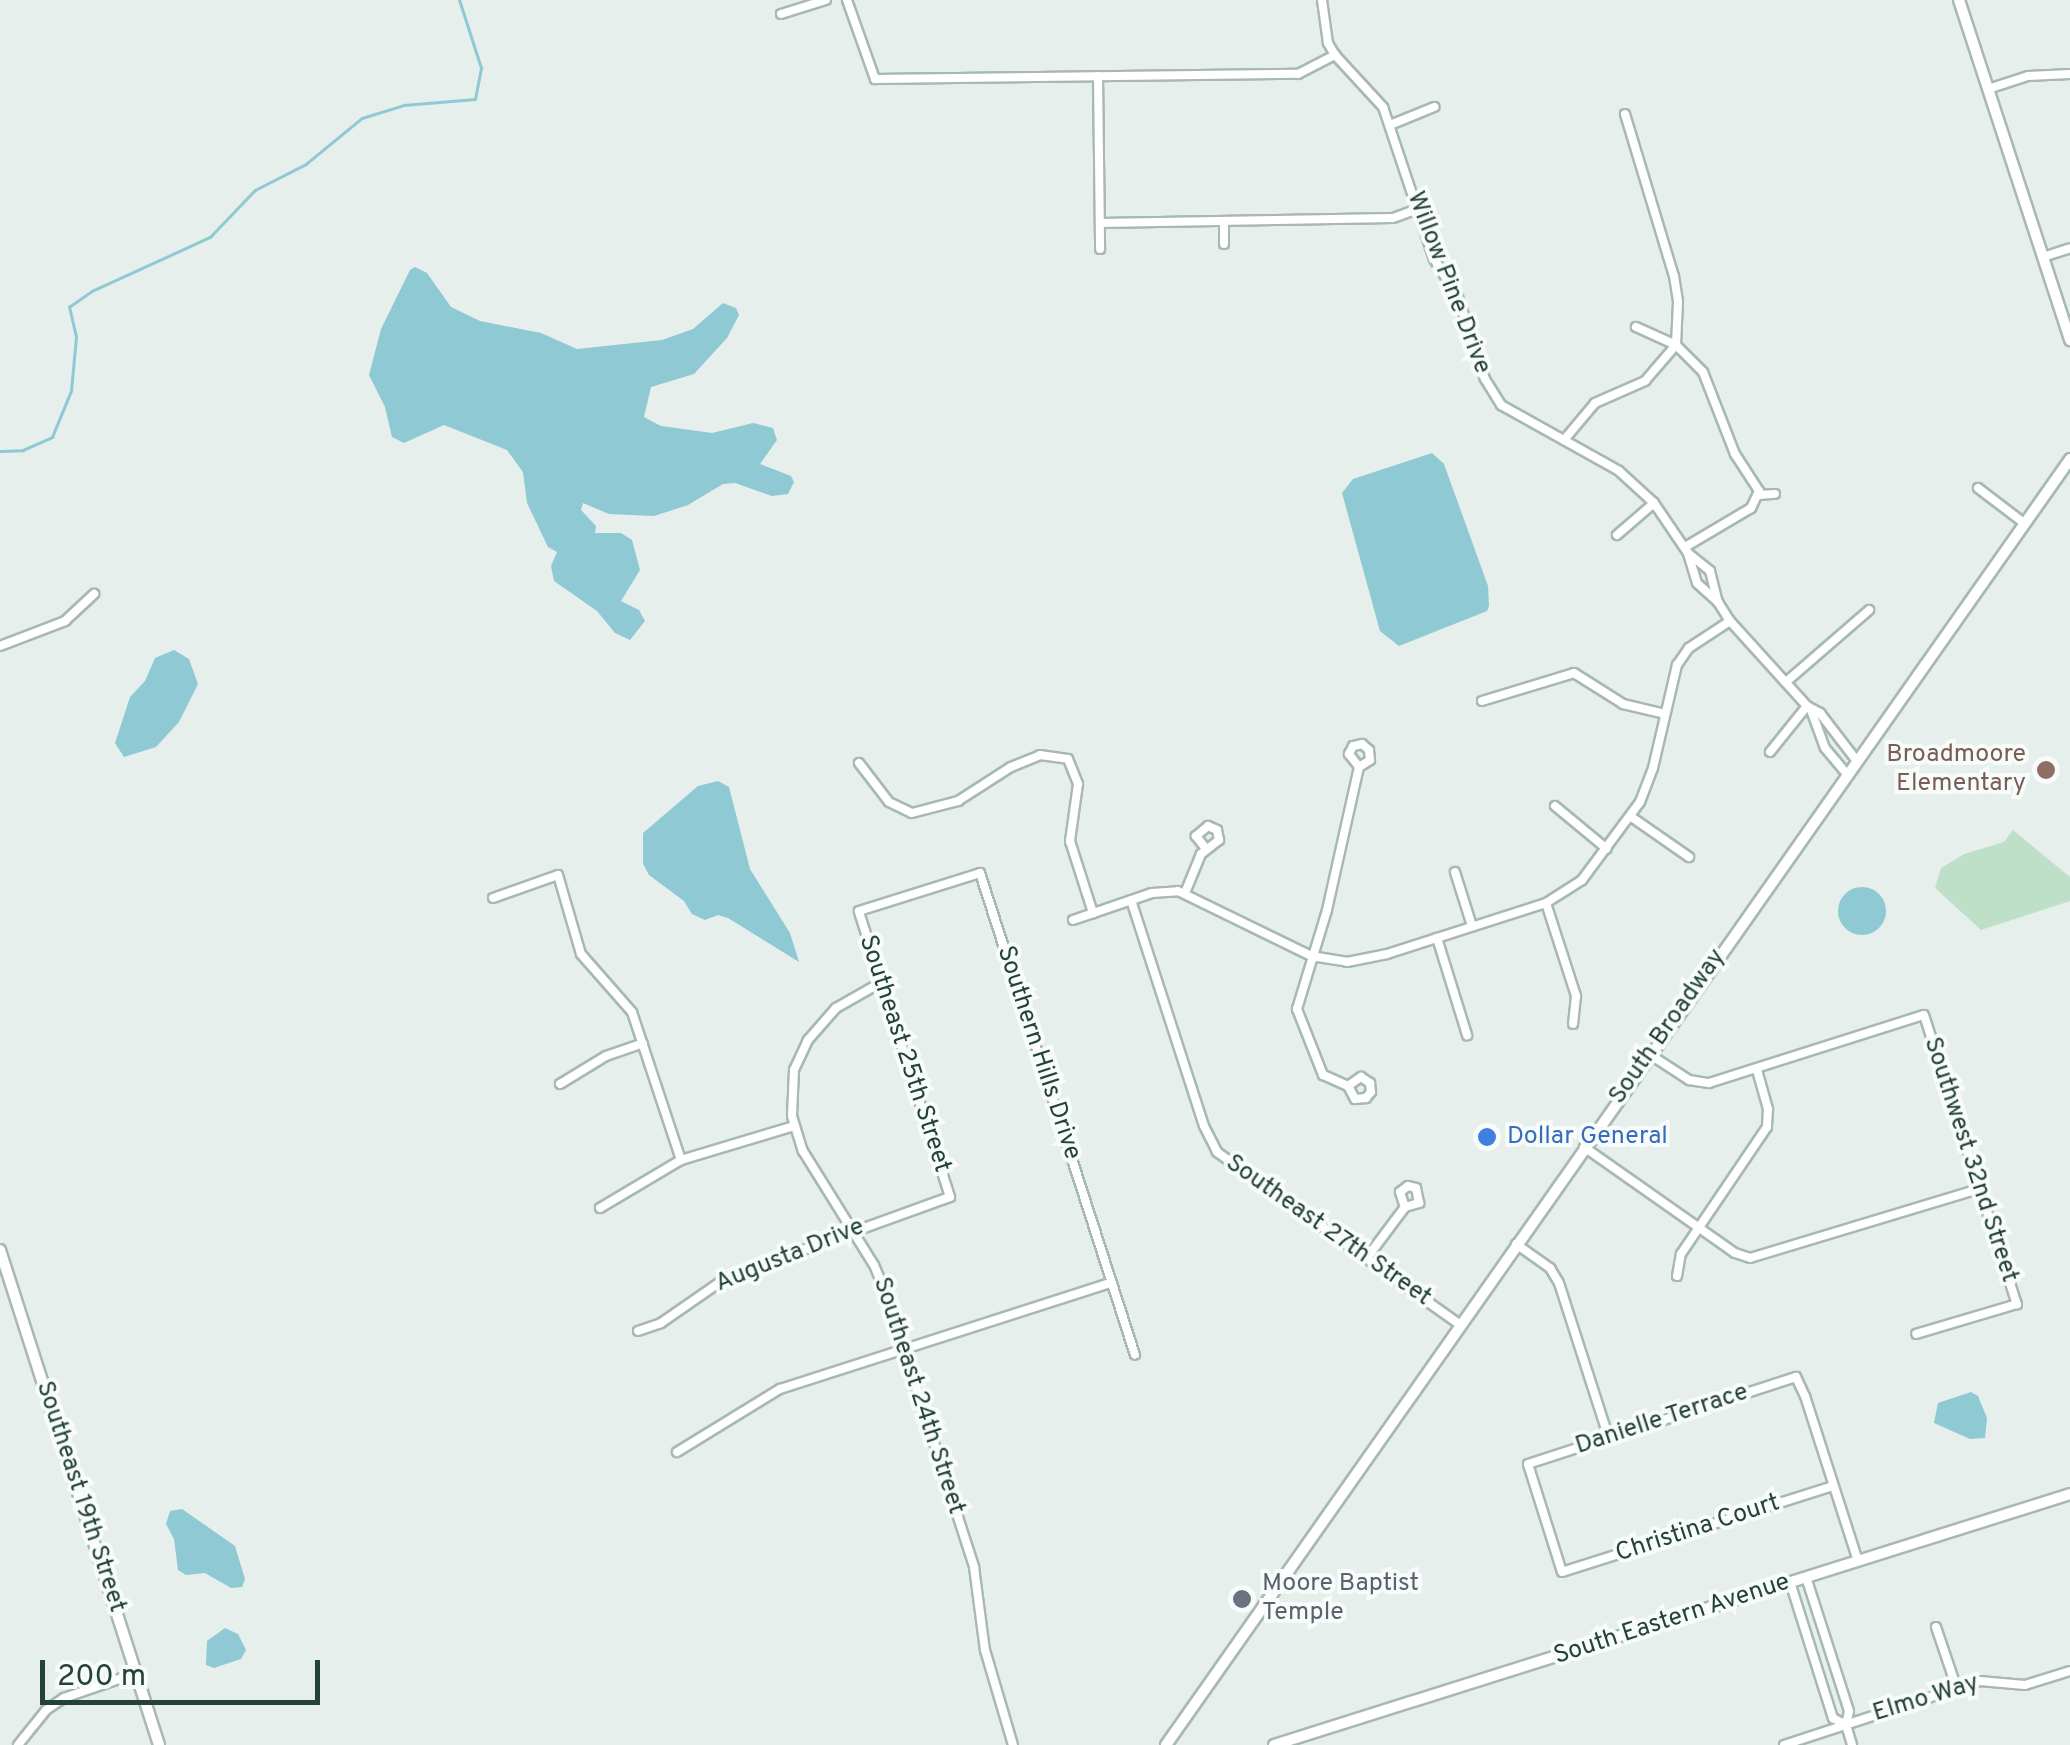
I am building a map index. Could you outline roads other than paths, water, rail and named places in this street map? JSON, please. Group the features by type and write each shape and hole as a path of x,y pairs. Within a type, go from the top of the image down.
{"street":[{"path":"781,14 826,0"},
{"path":"846,0 875,79 1298,74 1335,55"},
{"name":"Willow Pine Drive","path":"1322,0 1328,43 1383,107 1434,258 1458,297 1484,380 1514,416 1620,471 1654,503 1687,550 1710,571 1718,602"},
{"path":"1959,0 2070,340"},
{"path":"1988,89 2028,76 2070,74"},
{"path":"1098,76 1100,249"},
{"path":"1390,125 1434,107"},
{"path":"1564,440 1595,402 1644,381 1676,345 1678,302 1674,276 1625,114"},
{"path":"1100,223 1393,218 1418,209"},
{"path":"1224,221 1224,244"},
{"path":"2043,257 2070,248"},
{"path":"1636,327 1676,345 1703,372 1726,436 1759,496"},
{"name":"South Broadway","path":"1166,1745 2070,459"},
{"path":"1978,488 2024,523"},
{"path":"1687,550 1750,508 1759,496 1775,494"},
{"path":"1617,534 1654,503"},
{"name":"Willow Pine Drive","path":"1687,550 1697,583 1809,708 1825,748 1846,774"},
{"path":"0,646 72,616 94,594"},
{"path":"1786,682 1869,610"},
{"path":"1072,920 1164,890 1185,893 1312,956 1366,960 1546,903 1582,880 1630,816 1648,786 1682,657 1730,621"},
{"path":"1482,701 1574,672 1623,704 1665,714"},
{"path":"1770,752 1809,708"},
{"name":"Willow Pine Drive","path":"1809,708 1820,714 1856,760"},
{"path":"859,764 888,802 912,812 958,800 1010,767 1040,756 1068,759 1076,768 1078,784 1070,842 1093,913"},
{"path":"1348,1086 1322,1075 1298,1014 1327,910 1359,766"},
{"path":"1554,806 1607,849"},
{"path":"1630,816 1689,857"},
{"path":"1185,893 1206,849"},
{"path":"1455,872 1472,926"},
{"name":"Southern Hills Drive","path":"858,911 980,873 1135,1354"},
{"path":"493,898 558,875 581,954 625,1002 643,1043 681,1160"},
{"name":"Southeast 27th Street","path":"1131,900 1214,1146 1460,1325"},
{"path":"1546,903 1576,996 1573,1024"},
{"name":"Southeast 25th Street","path":"858,911 950,1197"},
{"path":"1436,938 1467,1035"},
{"name":"Southeast 24th Street","path":"880,983 850,997 808,1040 794,1070 794,1126 802,1151 880,1277 974,1567 985,1650 1013,1745"},
{"name":"Southwest 32nd Street","path":"1757,1070 1924,1015 2017,1304 1916,1334"},
{"path":"560,1084 606,1056 643,1043"},
{"path":"1649,1054 1698,1083 1757,1070 1768,1109 1767,1127 1681,1254 1677,1276"},
{"path":"600,1208 681,1160 794,1126"},
{"path":"1584,1147 1735,1253 1758,1257 1978,1189"},
{"name":"Augusta Drive","path":"638,1332 671,1317 726,1278 950,1197"},
{"path":"1366,1258 1404,1207"},
{"path":"1516,1244 1550,1268 1559,1283 1608,1436"},
{"name":"Southeast 19th Street","path":"0,1250 159,1745"},
{"path":"678,1452 702,1441 766,1394 1111,1283"},
{"name":"Danielle Terrace","path":"1562,1572 1528,1464 1608,1436 1796,1377 1833,1486"},
{"path":"1833,1486 1858,1561"},
{"name":"Christina Court","path":"1562,1572 1833,1486"},
{"name":"South Eastern Avenue","path":"1274,1745 2070,1494"},
{"path":"1806,1577 1849,1711 1846,1725 1852,1745"},
{"path":"1790,1582 1834,1718 1846,1725"},
{"path":"1936,1627 1957,1689"},
{"name":"Elmo Way","path":"1784,1745 1989,1680 2025,1684 2070,1671"},
{"path":"18,1745 46,1710 64,1698 136,1673"}],"water":[{"path":"415,267 427,273 451,307 480,321 541,333 577,349 662,340 693,329 723,303 736,308 739,315 727,338 694,374 651,387 644,417 661,426 712,433 753,423 773,428 777,440 760,464 791,476 794,482 788,494 772,496 735,483 723,484 688,505 654,516 609,514 583,503 581,510 596,526 595,533 621,533 632,540 640,570 621,601 639,610 645,621 630,640 615,633 597,611 554,581 551,566 557,552 548,547 527,503 523,472 507,450 444,425 404,443 392,437 385,407 369,375 381,329"},
{"path":"1432,453 1444,464 1488,586 1489,606 1487,611 1399,646 1380,631 1342,493 1353,479"},
{"path":"174,650 189,659 198,684 179,722 156,747 124,757 115,743 130,697 145,681 155,658"},
{"path":"718,781 729,787 750,869 790,933 799,962 728,918 718,915 705,920 692,914 684,901 649,875 643,864 643,833 698,786"},
{"path":"1862,887 1879,894 1886,911 1879,928 1862,935 1845,928 1838,911 1845,894"},
{"path":"1971,1392 1978,1396 1987,1418 1985,1438 1970,1439 1934,1423 1938,1403"},
{"path":"182,1509 235,1546 245,1579 242,1587 231,1588 205,1573 186,1575 178,1570 174,1539 166,1524 170,1511"},
{"path":"225,1628 238,1634 246,1650 241,1659 214,1668 206,1665 207,1641"}],"waterway":[{"path":"0,451 23,450 52,437 71,391 76,337 69,307 92,291 210,237 255,190 306,164 362,118 404,105 475,99 481,68 459,0"}],"place":[{"name":"Broadmoore Elementary","path":"2046,770"},
{"name":"Dollar General","path":"1487,1137"},
{"name":"Moore Baptist Temple","path":"1242,1599"}]}
